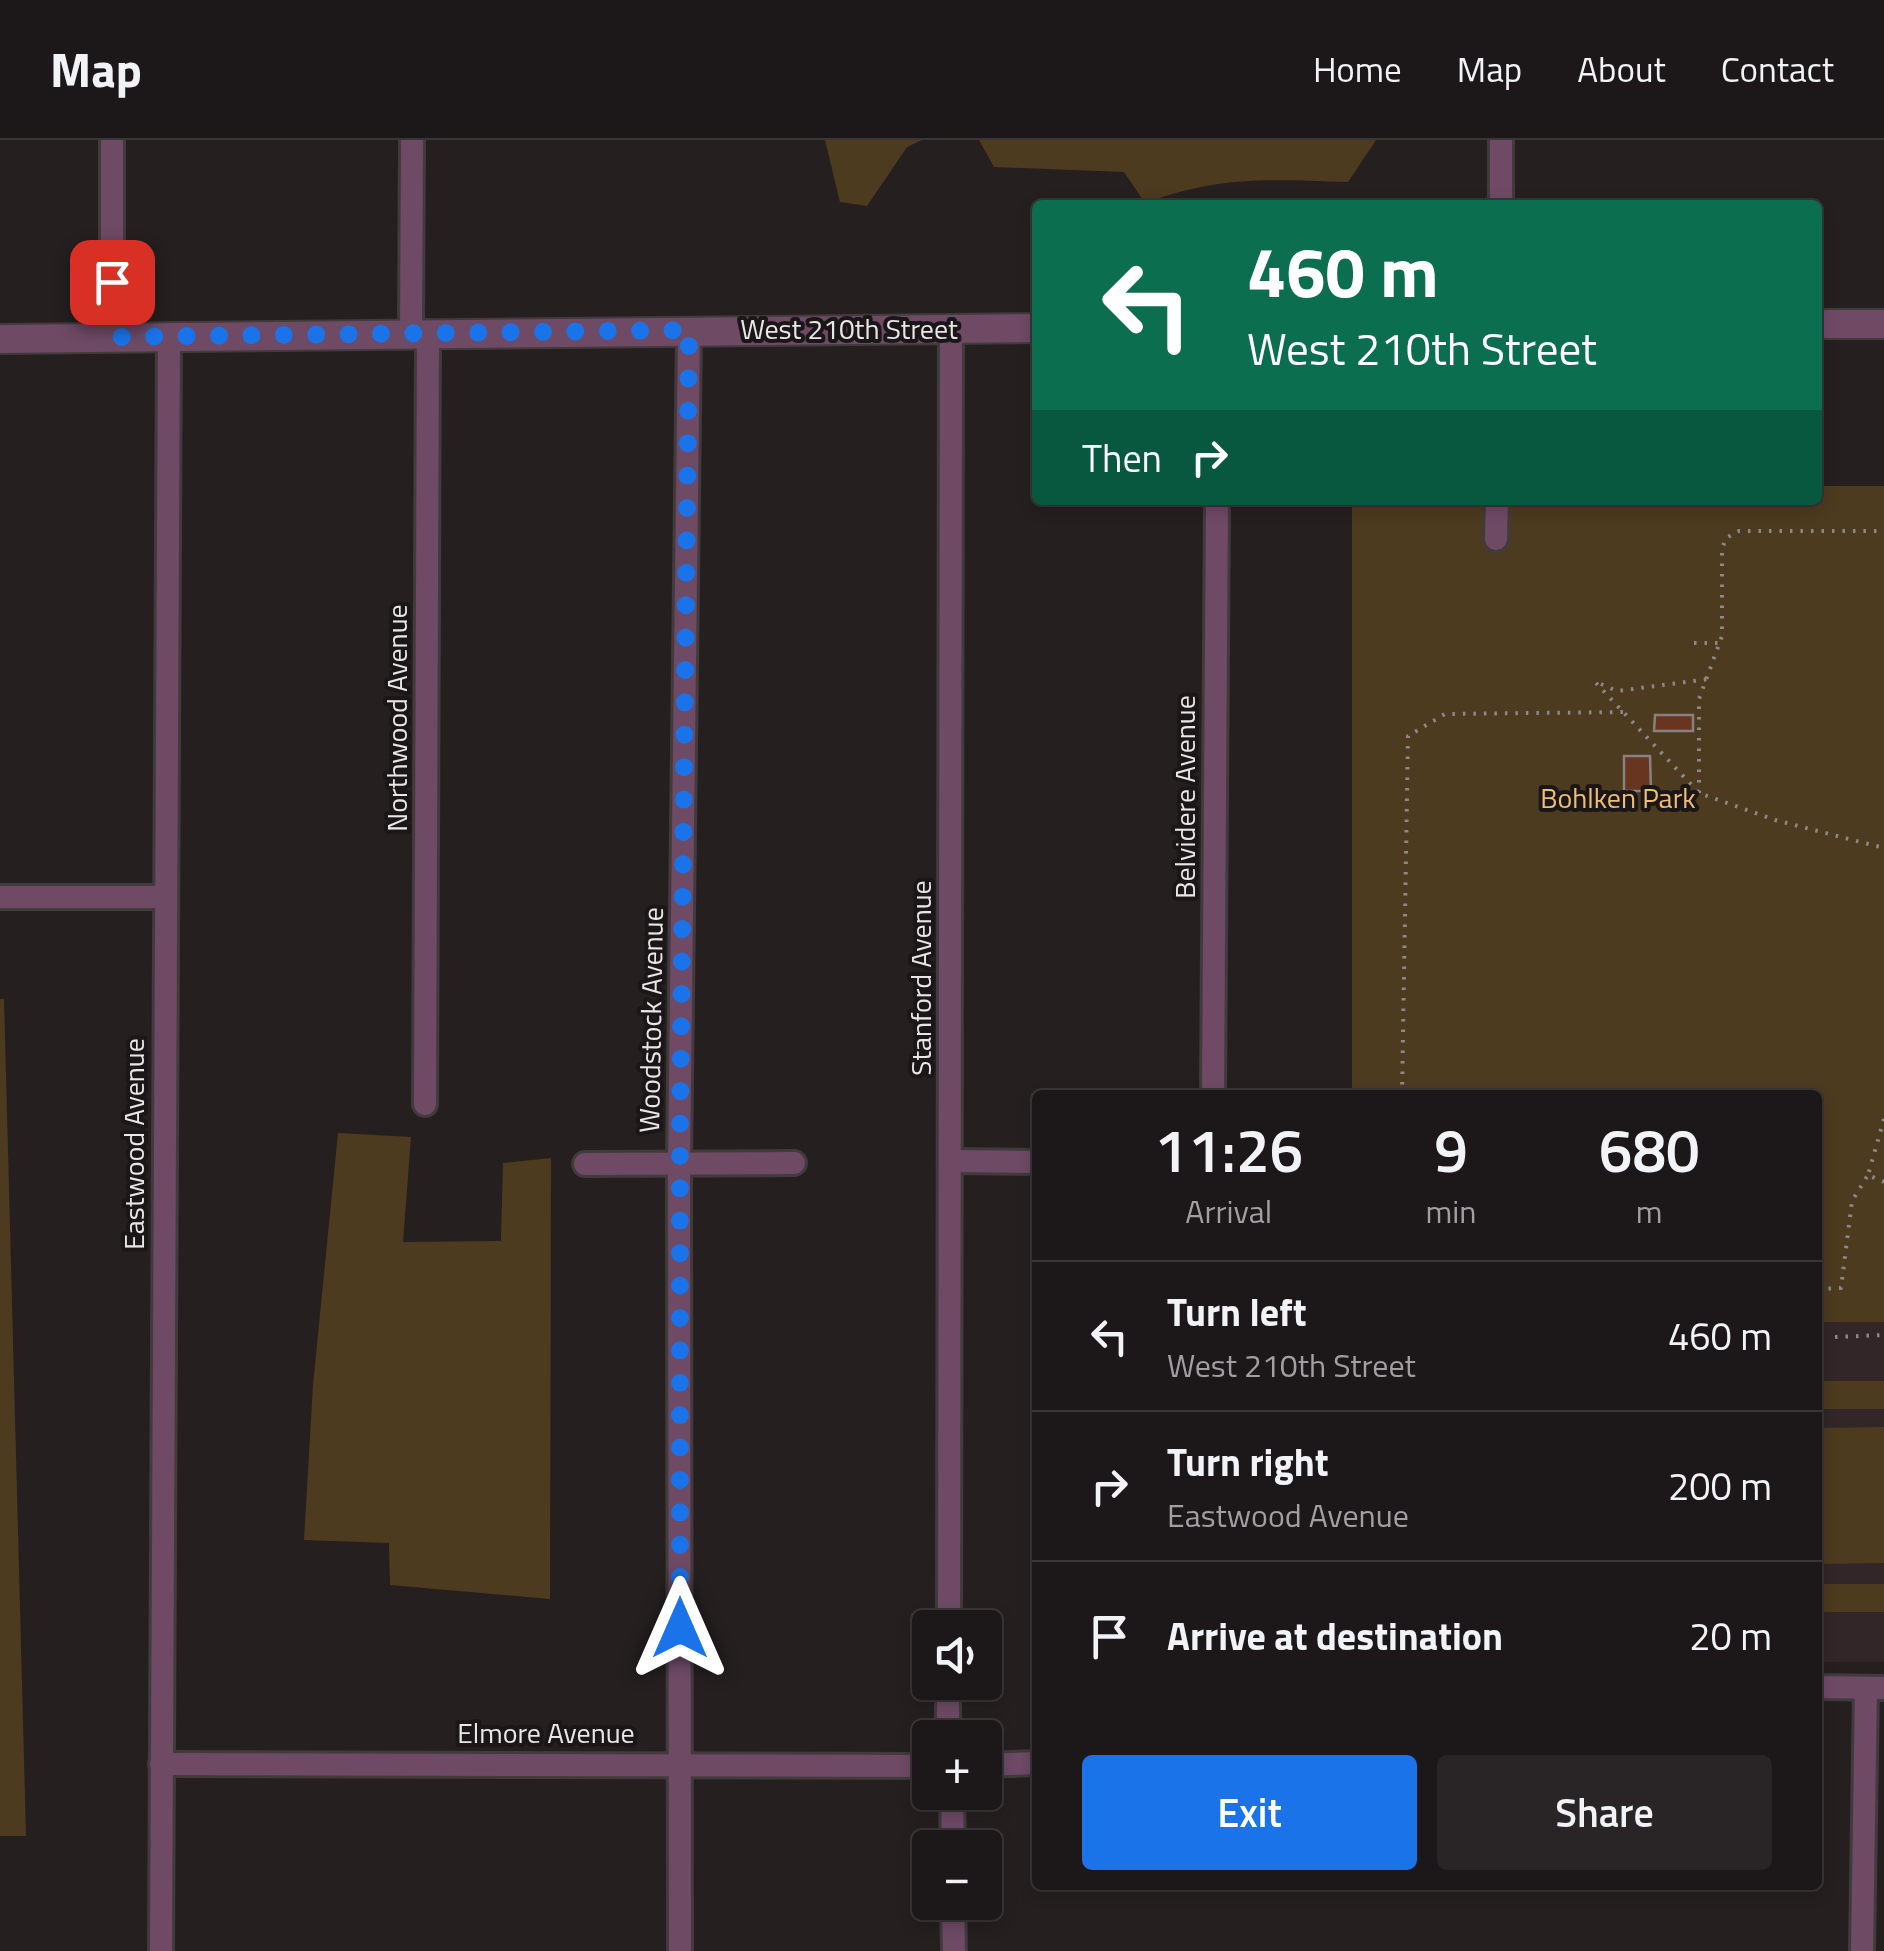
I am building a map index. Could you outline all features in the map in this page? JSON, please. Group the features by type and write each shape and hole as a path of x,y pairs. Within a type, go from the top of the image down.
{"street":[{"path":"112,140 112,337"},
{"name":"Northwood Avenue","path":"412,140 420,332 425,1104"},
{"path":"1502,140 1502,200"},
{"path":"1822,324 1884,324"},
{"name":"West 210th Street","path":"0,339 1032,328"},
{"name":"Stanford Avenue","path":"948,1610 951,329"},
{"name":"Woodstock Avenue","path":"680,1951 680,1165 689,330"},
{"name":"Eastwood Avenue","path":"161,1951 170,336"},
{"name":"Belvidere Avenue","path":"1213,1090 1217,505"},
{"path":"1496,505 1496,539"},
{"path":"0,897 165,896"},
{"path":"952,1161 1032,1162"},
{"path":"586,1164 794,1164"},
{"path":"1822,1687 1875,1688 1862,1951"},
{"path":"1002,1764 1032,1763"},
{"name":"Elmore Avenue","path":"161,1764 912,1766"},
{"path":"953,1920 954,1951"}],"path":[{"path":"1699,793 1699,699 1720,643 1722,549 1726,538 1740,531 1884,531"},
{"path":"1694,644 1720,643"},
{"path":"1709,678 1617,691 1596,682 1699,793 1775,820 1884,848"},
{"path":"1402,1090 1408,736 1444,714 1625,712"},
{"path":"1822,1289 1841,1288 1852,1200 1868,1175 1884,1119"},
{"path":"1868,1175 1884,1182"},
{"path":"1835,1336 1884,1335"}],"shaded area":[{"path":"1822,1322 1884,1322 1884,1662 1822,1662"}],"green space":[{"path":"825,140 922,140 907,147 867,206 840,202"},
{"path":"979,140 1376,140 1348,182 1269,180 1222,184 1154,200 1143,200 1124,172 994,167"},
{"name":"Bohlken Park","path":"1822,486 1884,486 1884,1322 1822,1322 1822,1090 1352,1090 1352,505 1822,505"},
{"path":"0,999 4,999 26,1836 0,1836"},
{"path":"338,1133 411,1137 403,1242 501,1241 503,1163 551,1158 550,1599 390,1585 389,1543 304,1540 313,1385"},
{"path":"1822,1381 1884,1381 1884,1409 1822,1409"},
{"path":"1884,1427 1884,1563 1822,1564 1822,1428"},
{"path":"1822,1584 1884,1584 1884,1612 1822,1612"}],"building":[{"path":"1655,715 1693,715 1693,731 1654,731"},
{"path":"1624,756 1650,756 1651,791 1624,791"}],"route":[{"path":"112,282 112,337 689,330 680,1127 680,1628"}]}
